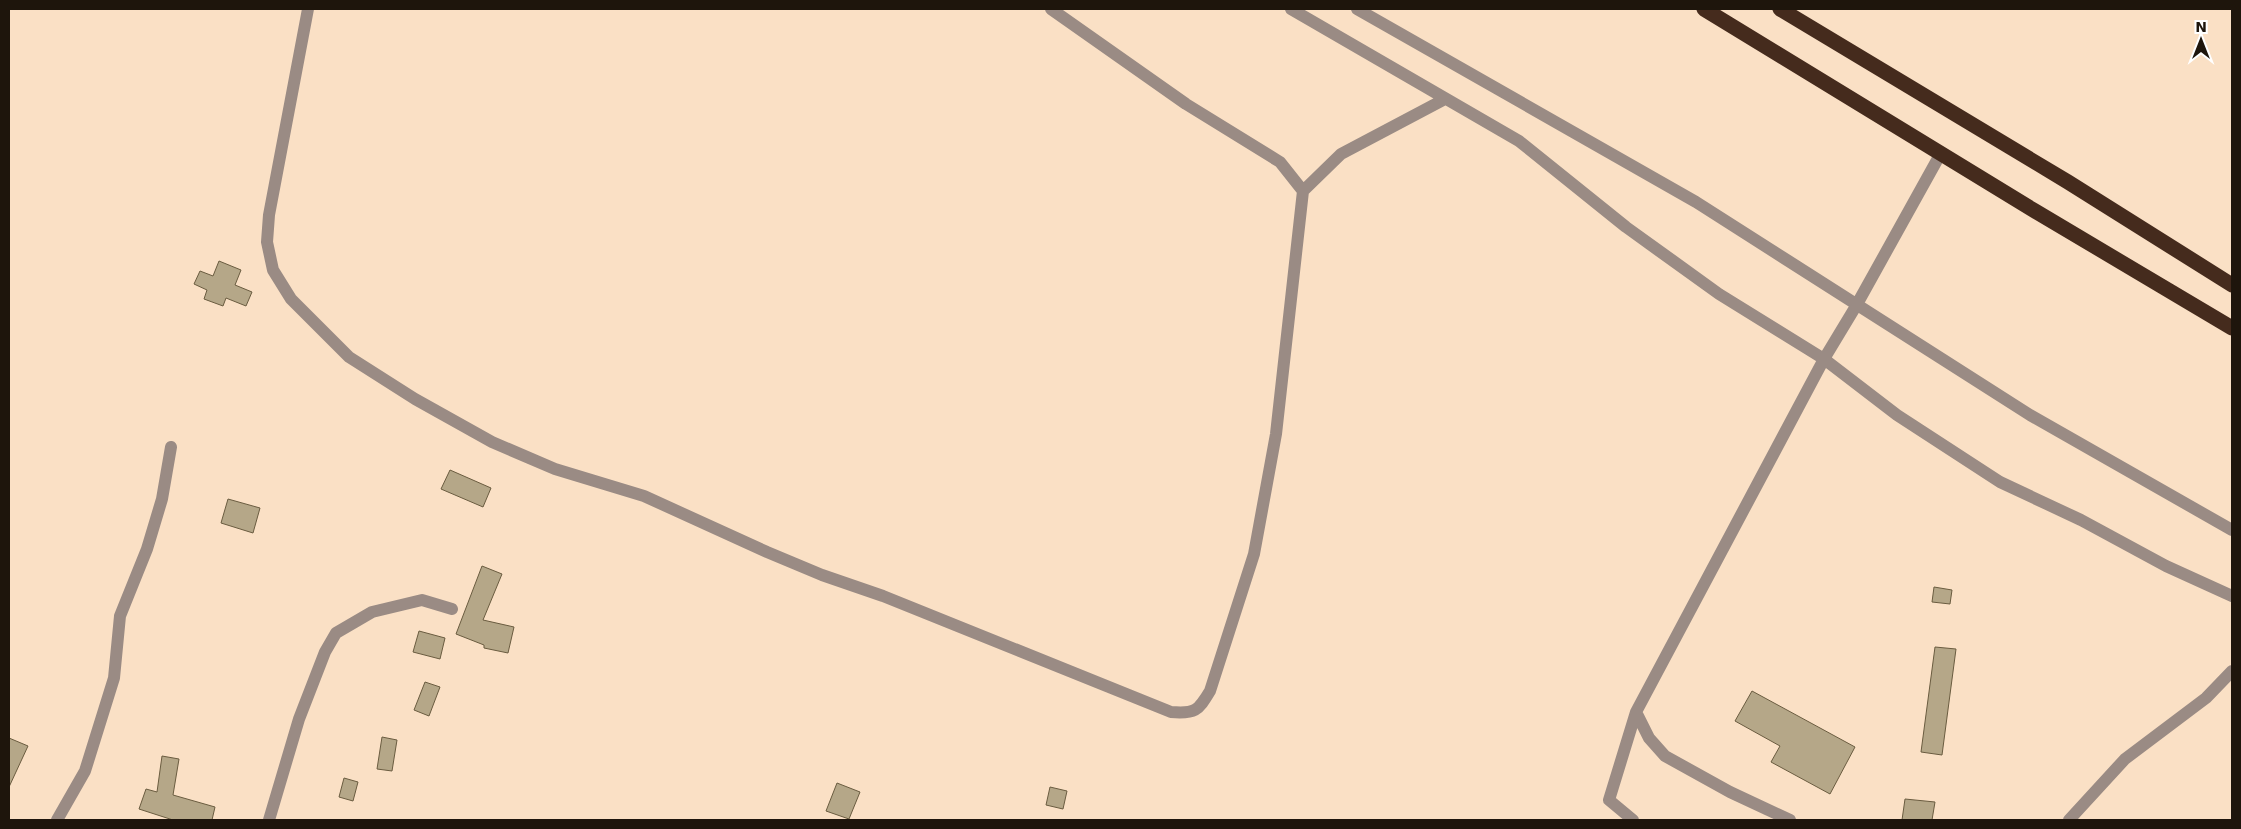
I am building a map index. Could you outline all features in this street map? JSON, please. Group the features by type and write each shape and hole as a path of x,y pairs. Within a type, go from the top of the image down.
{"highway":[{"path":"1704,9 2232,328"},
{"path":"1780,9 2060,177 2232,285"}],"street":[{"path":"308,9 272,198 267,242 273,270 291,299 348,357 415,399 492,442 555,469 644,496 822,575 883,596 1171,712 1189,714 1200,707 1210,691 1254,554 1276,434 1303,191 1341,154 1445,100"},
{"path":"1051,9 1186,104 1280,162 1303,191"},
{"path":"1291,9 1445,100 1519,141 1626,228 1719,294 1824,359 1897,415 2000,482 2082,520 2166,566 2232,596"},
{"path":"1356,9 1696,202 1856,306 2030,415 2232,530"},
{"path":"1633,820 1609,800 1636,712 1824,359 1856,306 1941,153"},
{"path":"57,820 85,771 114,678 120,616 152,533 162,499 171,447"},
{"path":"269,820 299,719 325,652 336,634 372,612 422,600 452,609"},
{"path":"2069,820 2125,759 2206,698 2232,671"},
{"path":"1636,712 1649,738 1664,756 1730,792 1790,820"}],"building":[{"path":"219,261 241,270 235,285 252,292 246,306 226,298 223,306 204,299 207,290 194,284 200,271 213,276"},
{"path":"450,470 491,488 483,507 441,489"},
{"path":"228,499 260,508 253,533 221,523"},
{"path":"482,566 502,574 483,620 514,627 508,653 484,648 484,645 456,634"},
{"path":"1934,587 1952,590 1950,604 1932,602"},
{"path":"419,631 445,638 440,659 413,652"},
{"path":"1935,647 1956,649 1942,755 1921,752"},
{"path":"425,682 440,687 429,716 414,710"},
{"path":"1752,691 1855,747 1830,794 1771,762 1780,746 1735,721"},
{"path":"382,737 397,740 392,771 377,769"},
{"path":"9,738 28,746 9,787"},
{"path":"162,756 179,759 173,795 215,807 212,820 173,820 139,809 146,789 157,792"},
{"path":"344,778 358,782 353,801 339,797"},
{"path":"837,783 860,792 849,819 826,811"},
{"path":"1050,787 1067,791 1063,809 1046,805"},
{"path":"1905,799 1935,802 1932,820 1902,820"}]}
